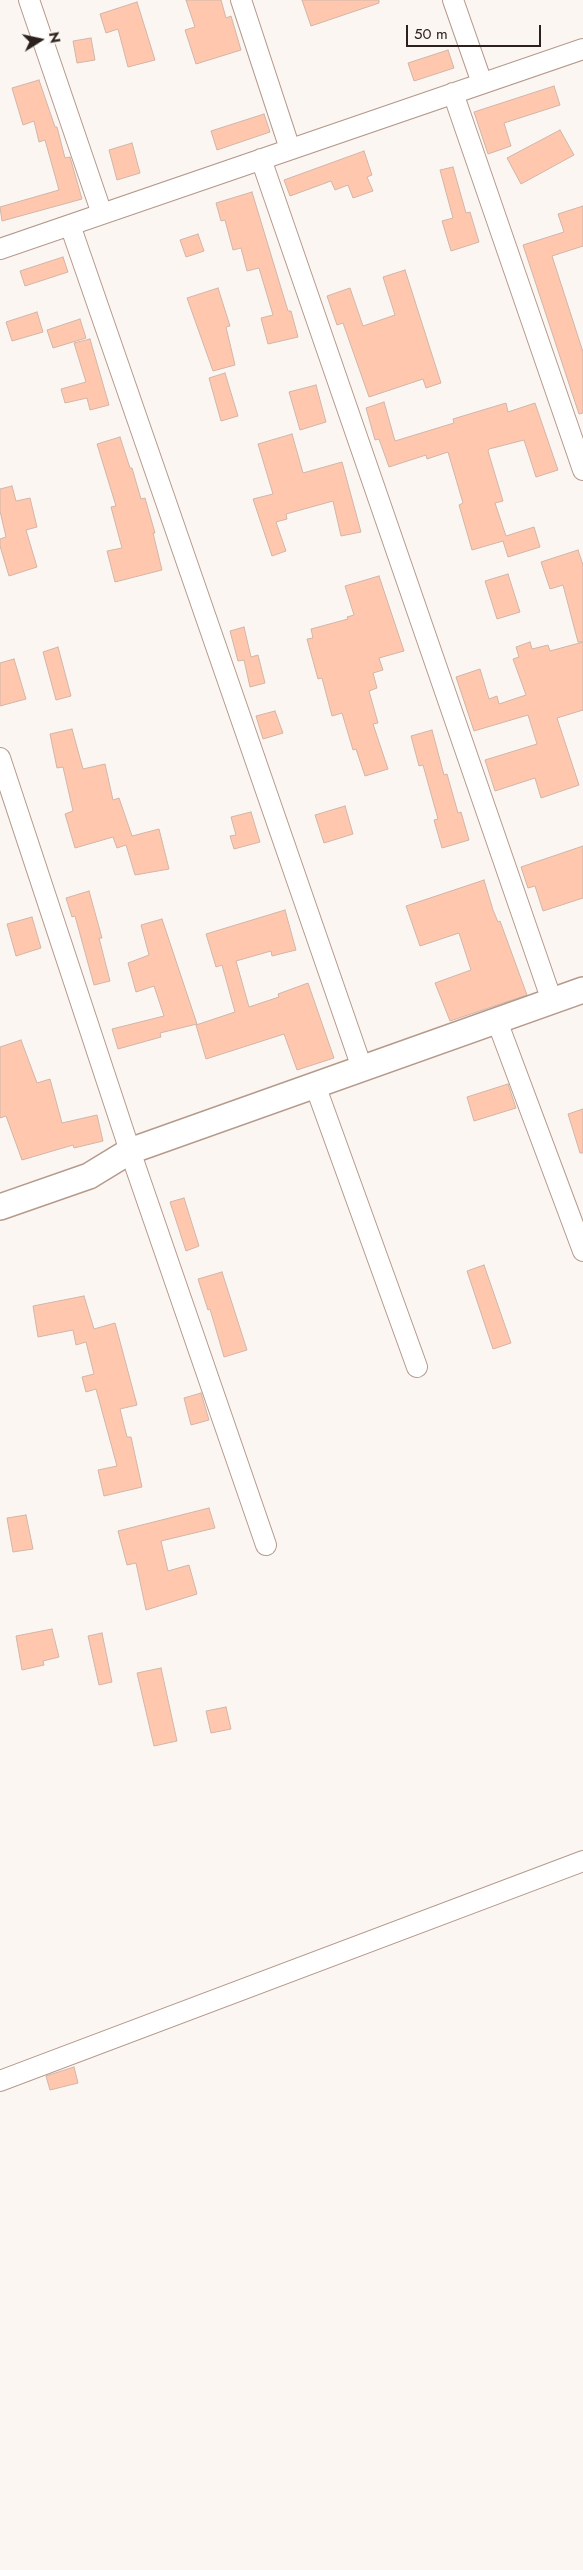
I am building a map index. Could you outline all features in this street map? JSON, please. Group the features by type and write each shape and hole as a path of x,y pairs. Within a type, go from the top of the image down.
{"street":[{"path":"29,0 102,214"},
{"path":"241,0 290,149"},
{"path":"454,0 482,83"},
{"path":"0,250 583,49"},
{"path":"453,93 583,470"},
{"path":"261,159 552,1001"},
{"path":"70,225 362,1068"},
{"path":"0,758 130,1151 266,1545"},
{"path":"0,1207 88,1176 130,1151 583,990"},
{"path":"497,1021 583,1251"},
{"path":"315,1085 417,1368"},
{"path":"0,2081 583,1860"}],"building":[{"path":"186,0 221,0 226,18 231,16 241,50 196,64 185,30 195,27"},
{"path":"302,0 379,0 379,3 311,26"},
{"path":"137,2 155,60 128,67 118,29 106,33 100,14"},
{"path":"91,38 95,60 77,63 73,41"},
{"path":"448,50 454,68 414,81 408,63"},
{"path":"39,80 55,127 57,127 65,158 70,157 82,199 2,221 0,207 59,190 45,140 39,142 34,121 23,125 12,88"},
{"path":"554,86 560,105 504,123 511,146 488,154 474,112"},
{"path":"264,114 270,132 217,150 211,131"},
{"path":"560,130 574,155 521,184 507,158"},
{"path":"132,143 140,173 117,180 109,150"},
{"path":"364,151 372,175 367,177 373,191 353,198 348,185 335,190 331,181 290,196 284,180"},
{"path":"453,167 466,213 470,212 479,242 451,251 442,221 453,218 440,170"},
{"path":"252,192 288,311 291,311 298,337 268,344 261,318 273,315 259,268 247,271 241,248 233,250 225,220 221,221 216,203"},
{"path":"583,206 583,246 552,256 583,352 583,413 579,414 523,245 564,232 558,214"},
{"path":"198,234 204,251 186,257 180,240"},
{"path":"63,257 68,272 25,286 20,271"},
{"path":"405,270 441,383 426,388 423,379 369,397 343,323 337,325 327,296 350,288 363,326 395,315 383,277"},
{"path":"218,288 230,326 226,327 235,365 213,371 187,298"},
{"path":"37,312 43,332 12,341 6,322"},
{"path":"80,319 86,338 53,348 47,330"},
{"path":"90,339 109,405 90,410 87,398 65,403 61,389 86,382 74,343"},
{"path":"225,373 238,416 221,421 209,378"},
{"path":"316,385 326,422 300,430 289,392"},
{"path":"384,402 395,441 454,423 453,419 506,403 508,412 535,403 558,470 536,477 524,440 489,449 488,451 503,501 495,503 506,536 534,527 540,547 508,557 503,541 472,550 459,505 463,503 448,452 427,459 426,455 389,467 379,439 375,440 366,408"},
{"path":"292,434 303,473 342,462 361,532 341,536 333,501 286,514 287,519 276,522 286,551 272,556 253,499 273,494 258,444"},
{"path":"120,437 141,499 145,498 155,533 153,533 162,570 115,582 107,551 122,548 111,507 116,506 97,444"},
{"path":"12,486 16,501 30,498 37,527 26,530 37,567 9,576 0,546 0,539 6,537 0,511 0,489"},
{"path":"578,550 583,565 583,642 578,642 563,585 550,589 541,562"},
{"path":"508,574 520,612 497,619 485,581"},
{"path":"379,576 404,651 379,658 383,670 373,673 377,688 369,691 378,723 373,724 388,769 365,776 356,749 353,750 342,713 332,716 322,678 318,679 307,639 313,638 311,629 348,619 347,617 354,615 345,586"},
{"path":"244,627 251,657 258,655 265,683 250,687 244,660 238,661 230,631"},
{"path":"530,642 532,649 548,645 550,651 583,642 583,710 557,718 579,785 541,798 535,778 495,791 485,760 537,744 528,715 474,731 456,677 480,669 489,699 497,696 499,704 526,695 513,659 519,657 516,647"},
{"path":"58,647 71,696 56,700 43,652"},
{"path":"14,659 26,699 0,706 0,663"},
{"path":"275,711 283,733 263,739 256,716"},
{"path":"72,729 83,769 105,764 113,800 119,798 132,836 159,829 169,869 135,875 126,845 117,848 113,837 75,848 65,814 73,811 63,767 57,768 50,734"},
{"path":"432,730 444,775 447,774 458,813 461,812 469,840 442,848 434,820 438,819 423,765 419,766 411,736"},
{"path":"345,806 353,834 324,843 315,815"},
{"path":"251,812 260,842 234,849 230,836 236,835 231,817"},
{"path":"583,846 583,898 543,911 535,886 528,888 521,867"},
{"path":"484,880 493,910 498,922 500,921 527,995 450,1021 435,983 471,970 459,933 420,946 406,906"},
{"path":"89,891 102,938 99,938 110,981 94,985 75,916 72,917 66,898"},
{"path":"285,910 296,950 272,956 271,951 236,961 249,1007 279,997 278,994 308,983 334,1058 297,1070 284,1034 206,1059 196,1025 235,1012 222,965 216,967 206,934"},
{"path":"32,917 41,948 16,956 7,924"},
{"path":"162,919 197,1024 160,1033 161,1037 118,1049 112,1029 164,1016 154,986 136,992 128,963 149,955 141,925"},
{"path":"21,1040 37,1083 50,1079 62,1123 97,1115 103,1141 74,1148 73,1145 22,1160 6,1116 0,1118 0,1047"},
{"path":"508,1084 516,1108 474,1121 467,1097"},
{"path":"583,1109 583,1153 580,1153 568,1114"},
{"path":"184,1198 199,1246 186,1251 170,1202"},
{"path":"484,1265 511,1343 493,1349 467,1271"},
{"path":"222,1272 247,1350 224,1357 210,1309 208,1310 198,1279"},
{"path":"84,1296 94,1329 115,1323 137,1405 120,1409 127,1437 131,1437 142,1487 104,1496 98,1470 117,1466 96,1389 86,1392 82,1377 94,1374 86,1342 76,1345 73,1330 38,1337 33,1306"},
{"path":"201,1393 209,1420 191,1425 184,1398"},
{"path":"209,1508 215,1528 161,1541 168,1571 189,1565 197,1594 146,1610 136,1563 127,1565 118,1531"},
{"path":"26,1515 33,1549 13,1552 7,1518"},
{"path":"52,1629 59,1657 43,1661 44,1665 22,1670 16,1636"},
{"path":"102,1633 112,1682 99,1685 88,1636"},
{"path":"161,1668 177,1741 154,1746 137,1673"},
{"path":"226,1707 231,1729 211,1733 206,1711"},
{"path":"74,2067 78,2083 50,2090 46,2076"}]}
